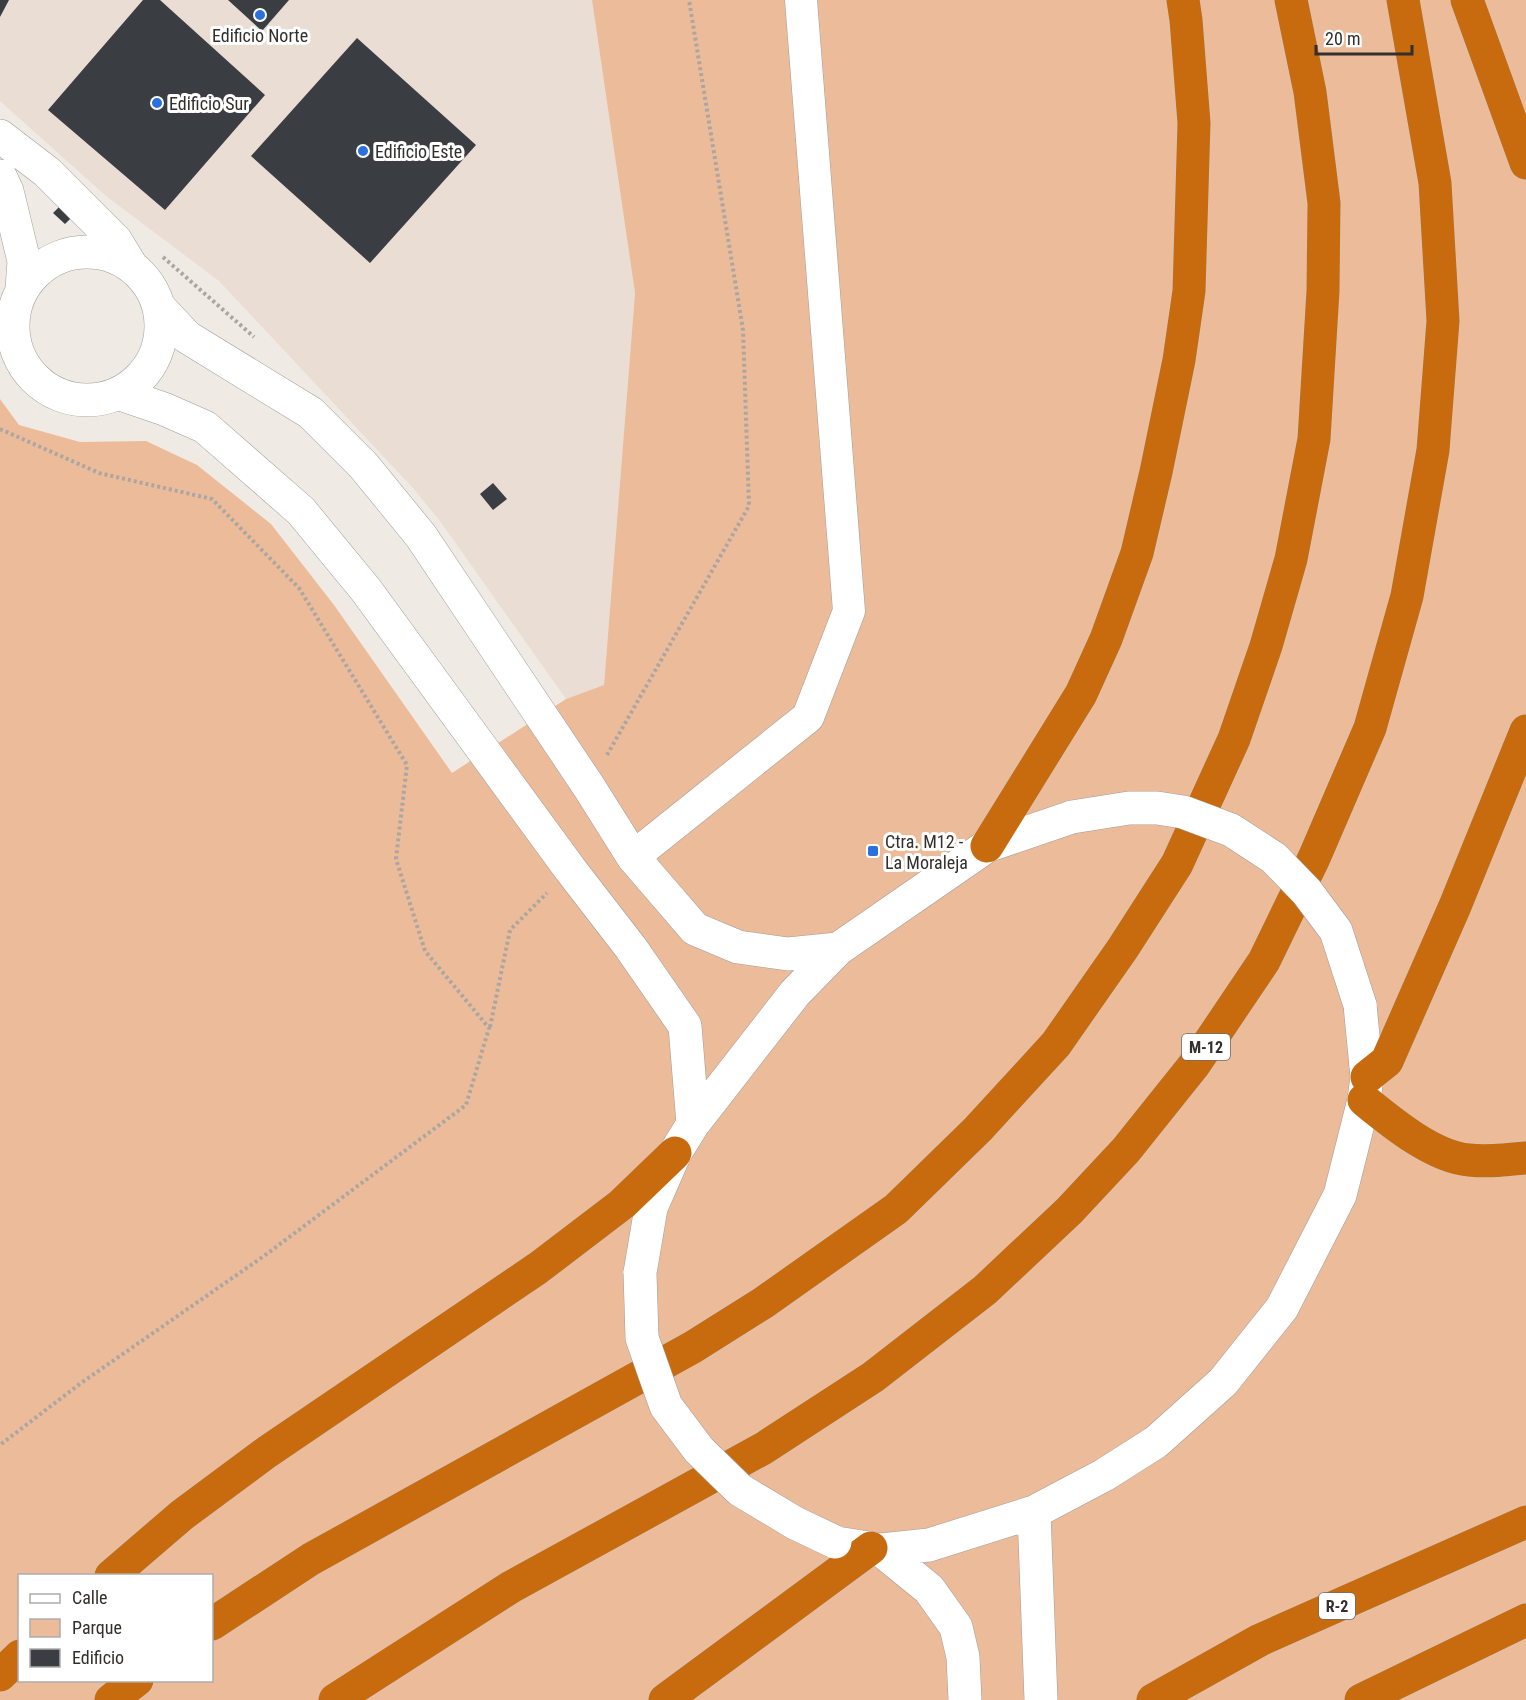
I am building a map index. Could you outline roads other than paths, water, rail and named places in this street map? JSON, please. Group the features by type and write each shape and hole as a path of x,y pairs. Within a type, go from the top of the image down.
{"highway":[{"path":"987,846 1085,685 1106,639 1137,553 1156,472 1179,360 1189,291 1194,123 1183,0"},
{"path":"213,1623 311,1559 693,1347 763,1304 896,1209 978,1130 1056,1044 1123,948 1177,864 1234,739 1266,646 1291,559 1314,439 1323,291 1324,203 1310,93 1292,0"},
{"name":"M-12","path":"335,1700 511,1587 764,1448 873,1377 985,1290 1069,1211 1126,1150 1194,1065 1264,961 1314,858 1370,728 1407,596 1433,450 1443,321 1435,183 1403,0"},
{"path":"1467,0 1526,163"},
{"path":"1479,0 1512,62 1526,97"},
{"path":"1526,731 1455,906 1387,1061 1366,1088 1404,1132 1439,1151 1467,1160 1526,1158"},
{"path":"112,1574 182,1515 267,1452 538,1268 622,1204 675,1153"},
{"name":"R-2","path":"1153,1700 1260,1640 1526,1522"},
{"path":"665,1700 876,1549"},
{"path":"1361,1700 1526,1620"},
{"path":"0,1674 18,1658"},
{"path":"111,1700 134,1682"}],"street":[{"path":"633,857 808,717 849,610 801,0"},
{"path":"0,135 47,171 116,241 130,264 154,291 160,308 162,334 156,358 141,379 120,394 94,401 67,399 43,386 24,367 14,342 13,314 22,289 24,261 8,192 0,176"},
{"path":"22,289 42,266 70,253 102,252 130,264"},
{"path":"160,308 187,337 311,413 363,465 421,536 589,787 633,857 695,929 738,947 778,953 838,949"},
{"path":"120,394 164,409 205,427 301,511 366,590 570,869 631,948 685,1026 693,1124"},
{"path":"1129,808 1157,808 1183,813 1231,830 1274,858 1307,892 1336,931 1360,1005 1366,1088 1340,1195 1282,1308 1223,1382 1156,1442 1104,1475 1034,1512 929,1545 876,1549 835,1542 795,1523 740,1490 699,1450 666,1406 642,1338 640,1273 651,1208 675,1153 693,1124 795,993 838,949 987,846 1072,818 1129,808"},
{"path":"1034,1512 1041,1700"},
{"path":"876,1549 928,1589 956,1627 963,1657 965,1700"}],"place":[{"name":"Edificio Norte","path":"260,15"},
{"name":"Edificio Sur","path":"157,103"},
{"name":"Edificio Este","path":"363,151"},
{"name":"Ctra. M12 - La Moraleja","path":"873,851"}]}
